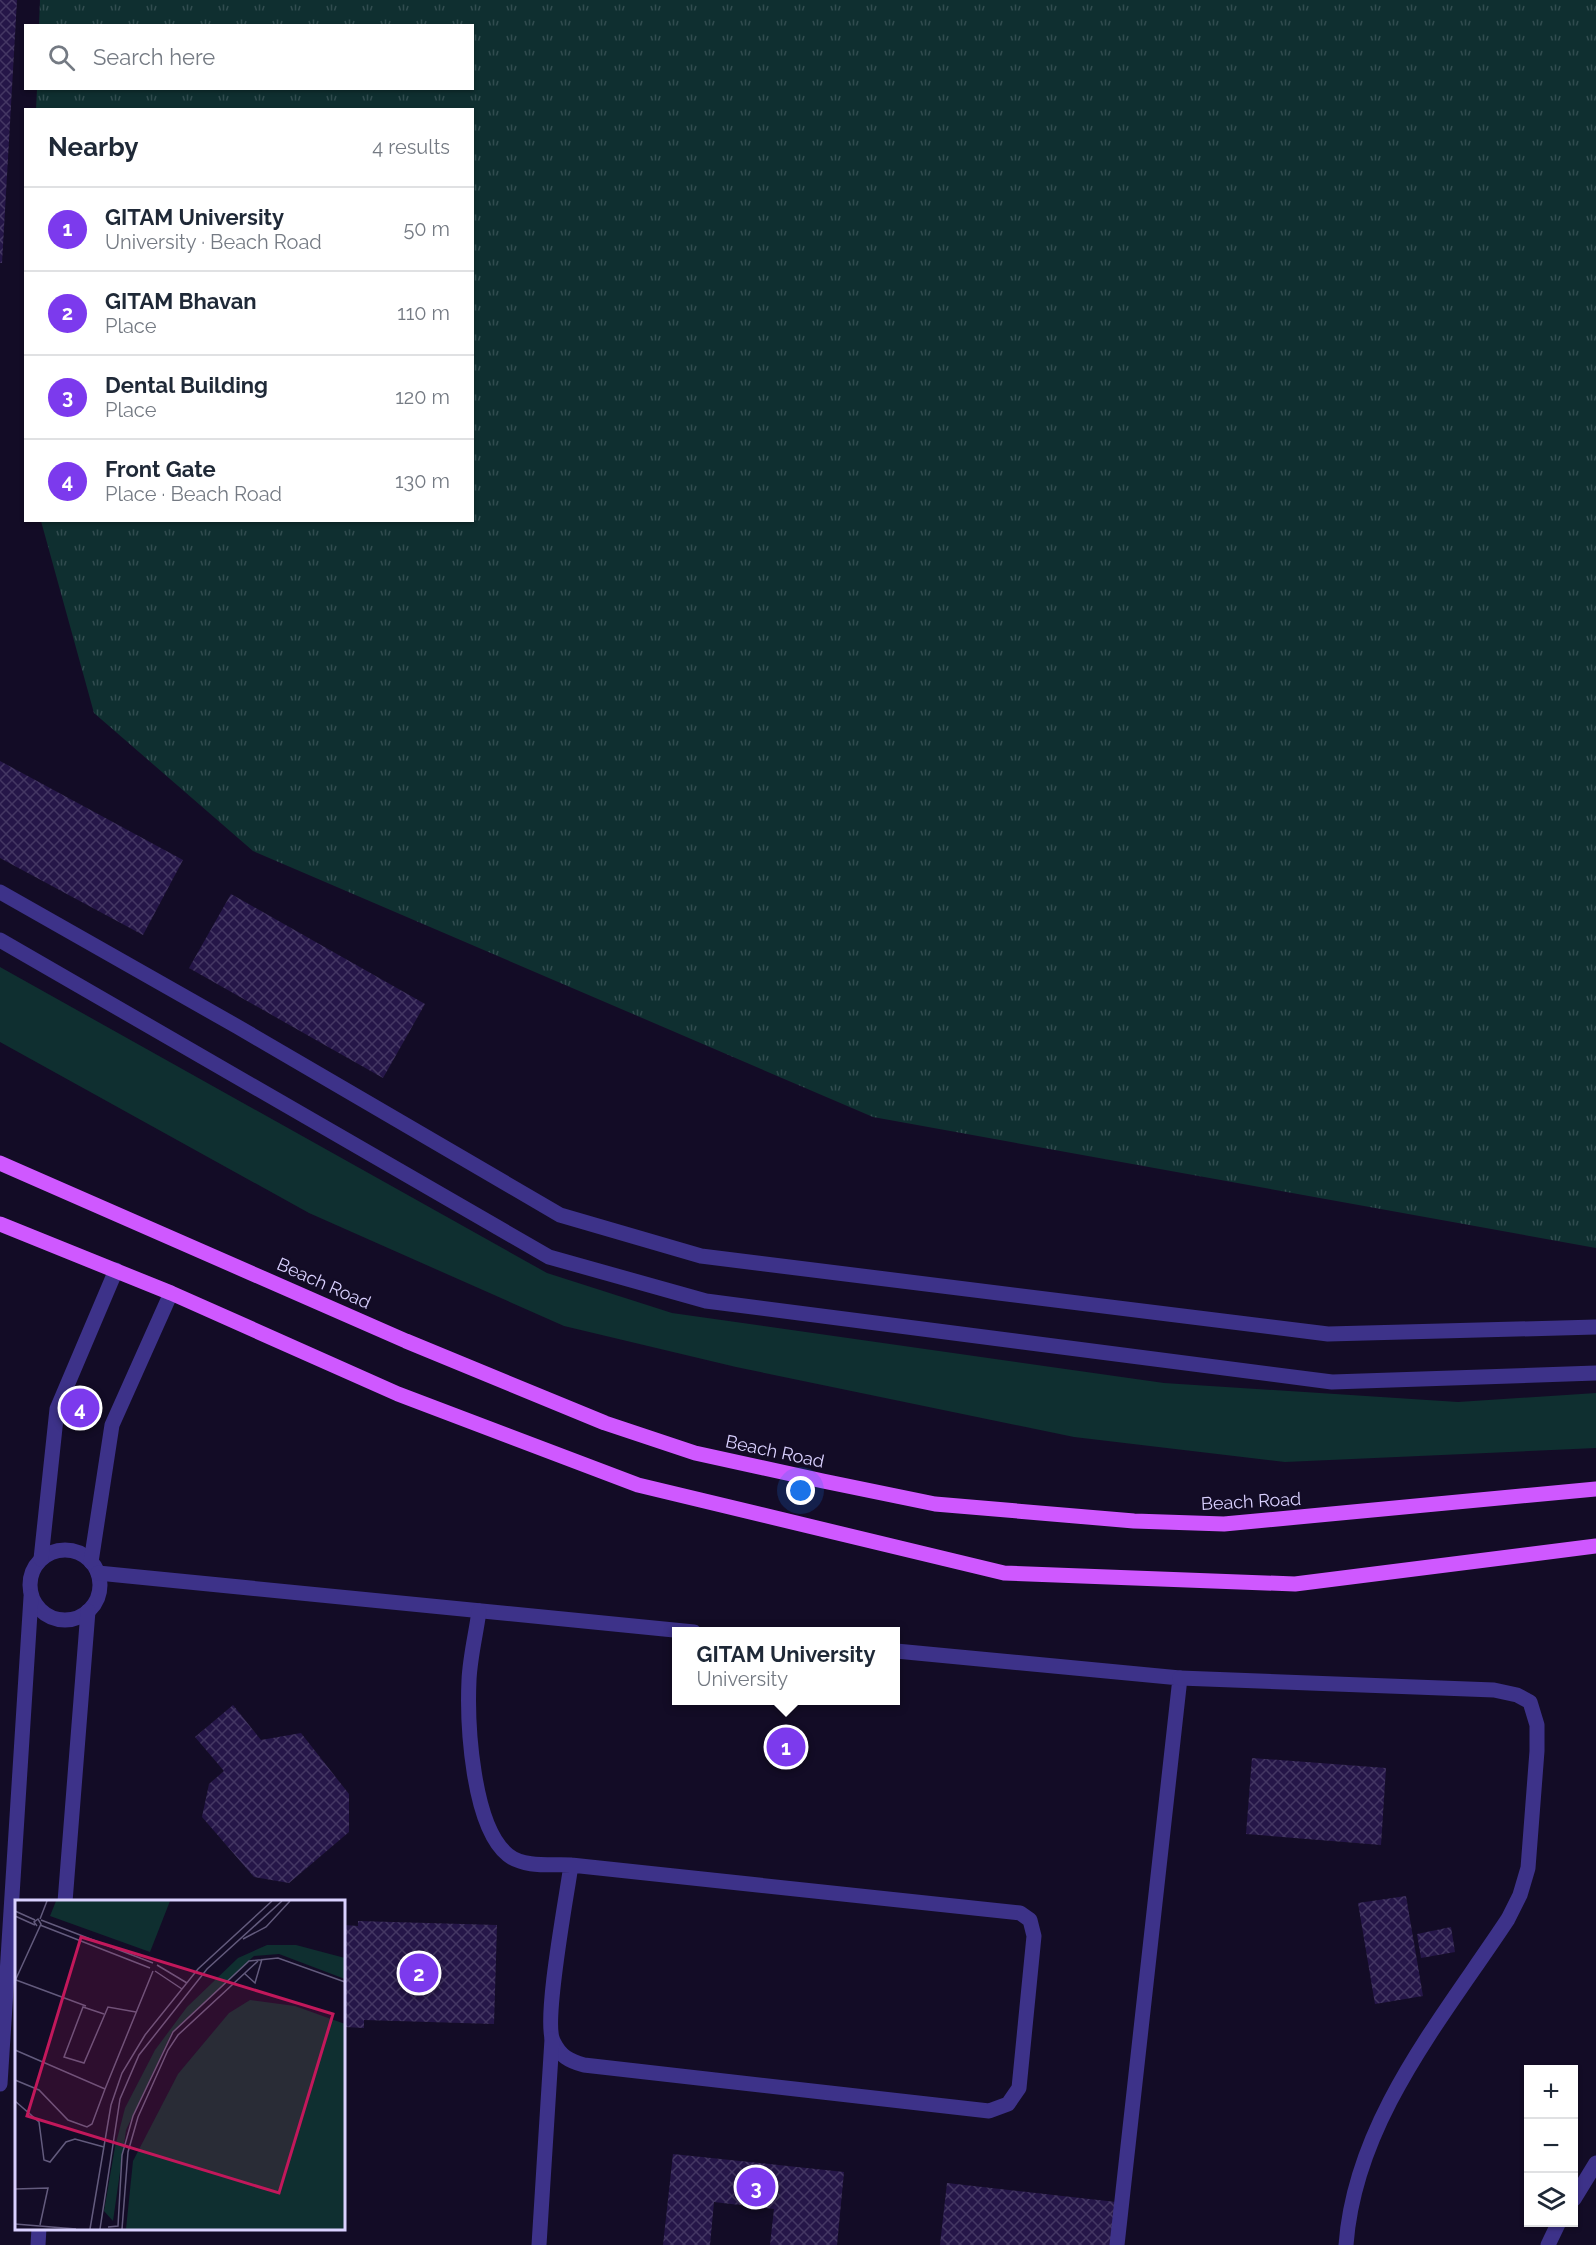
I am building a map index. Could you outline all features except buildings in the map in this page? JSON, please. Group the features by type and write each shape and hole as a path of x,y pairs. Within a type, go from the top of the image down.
{"main road":[{"name":"Beach Road","path":"0,1163 406,1341 605,1423 695,1453 935,1504 1134,1521 1224,1524 1596,1489"},
{"path":"0,1224 171,1293 398,1394 638,1485 1004,1573 1295,1584 1596,1546"}],"street":[{"path":"0,892 238,1027 560,1215 701,1256 1328,1334 1596,1327"},
{"path":"0,940 549,1257 706,1301 1332,1382 1596,1373"},
{"path":"41,1559 57,1409 116,1270"},
{"path":"31,1597 39,1609 50,1617 63,1620 76,1618 88,1611 96,1600 99,1587 94,1567 112,1425 171,1293"},
{"path":"0,2084 31,1597 30,1583 33,1570 41,1559 53,1552 80,1553 94,1567 479,1611 672,1630"},
{"path":"65,1900 88,1611"},
{"path":"479,1611 469,1678 469,1720 477,1784 487,1821 495,1840 509,1856 531,1863 571,1865 1020,1913 1030,1920 1034,1936 1019,2088 1008,2104 989,2111 584,2065 566,2060 552,2039"},
{"path":"900,1651 1180,1678 1494,1690 1517,1695 1530,1702 1537,1725 1537,1751 1528,1868 1520,1895 1508,1919 1398,2086 1370,2144 1349,2209 1346,2245"},
{"path":"1117,2245 1180,1678"},
{"path":"539,2245 552,2039 550,2013 571,1865"},
{"path":"1578,2192 1596,2163"},
{"path":"1548,2245 1557,2227"},
{"path":"38,2245 39,2230"}],"green space":[{"path":"40,0 1596,0 1596,1248 873,1117 253,851 94,713 41,522 474,522 474,108 36,108 37,90 474,90 474,24 39,24"},
{"path":"0,967 547,1273 672,1313 1164,1383 1458,1402 1596,1393 1596,1448 1285,1462 1074,1437 736,1367 564,1326 309,1213 0,1042"}],"place":[{"name":"Front Gate","path":"80,1408"},
{"name":"GITAM University","path":"786,1747"},
{"name":"GITAM Bhavan","path":"419,1973"},
{"name":"Dental Building","path":"756,2187"}]}
